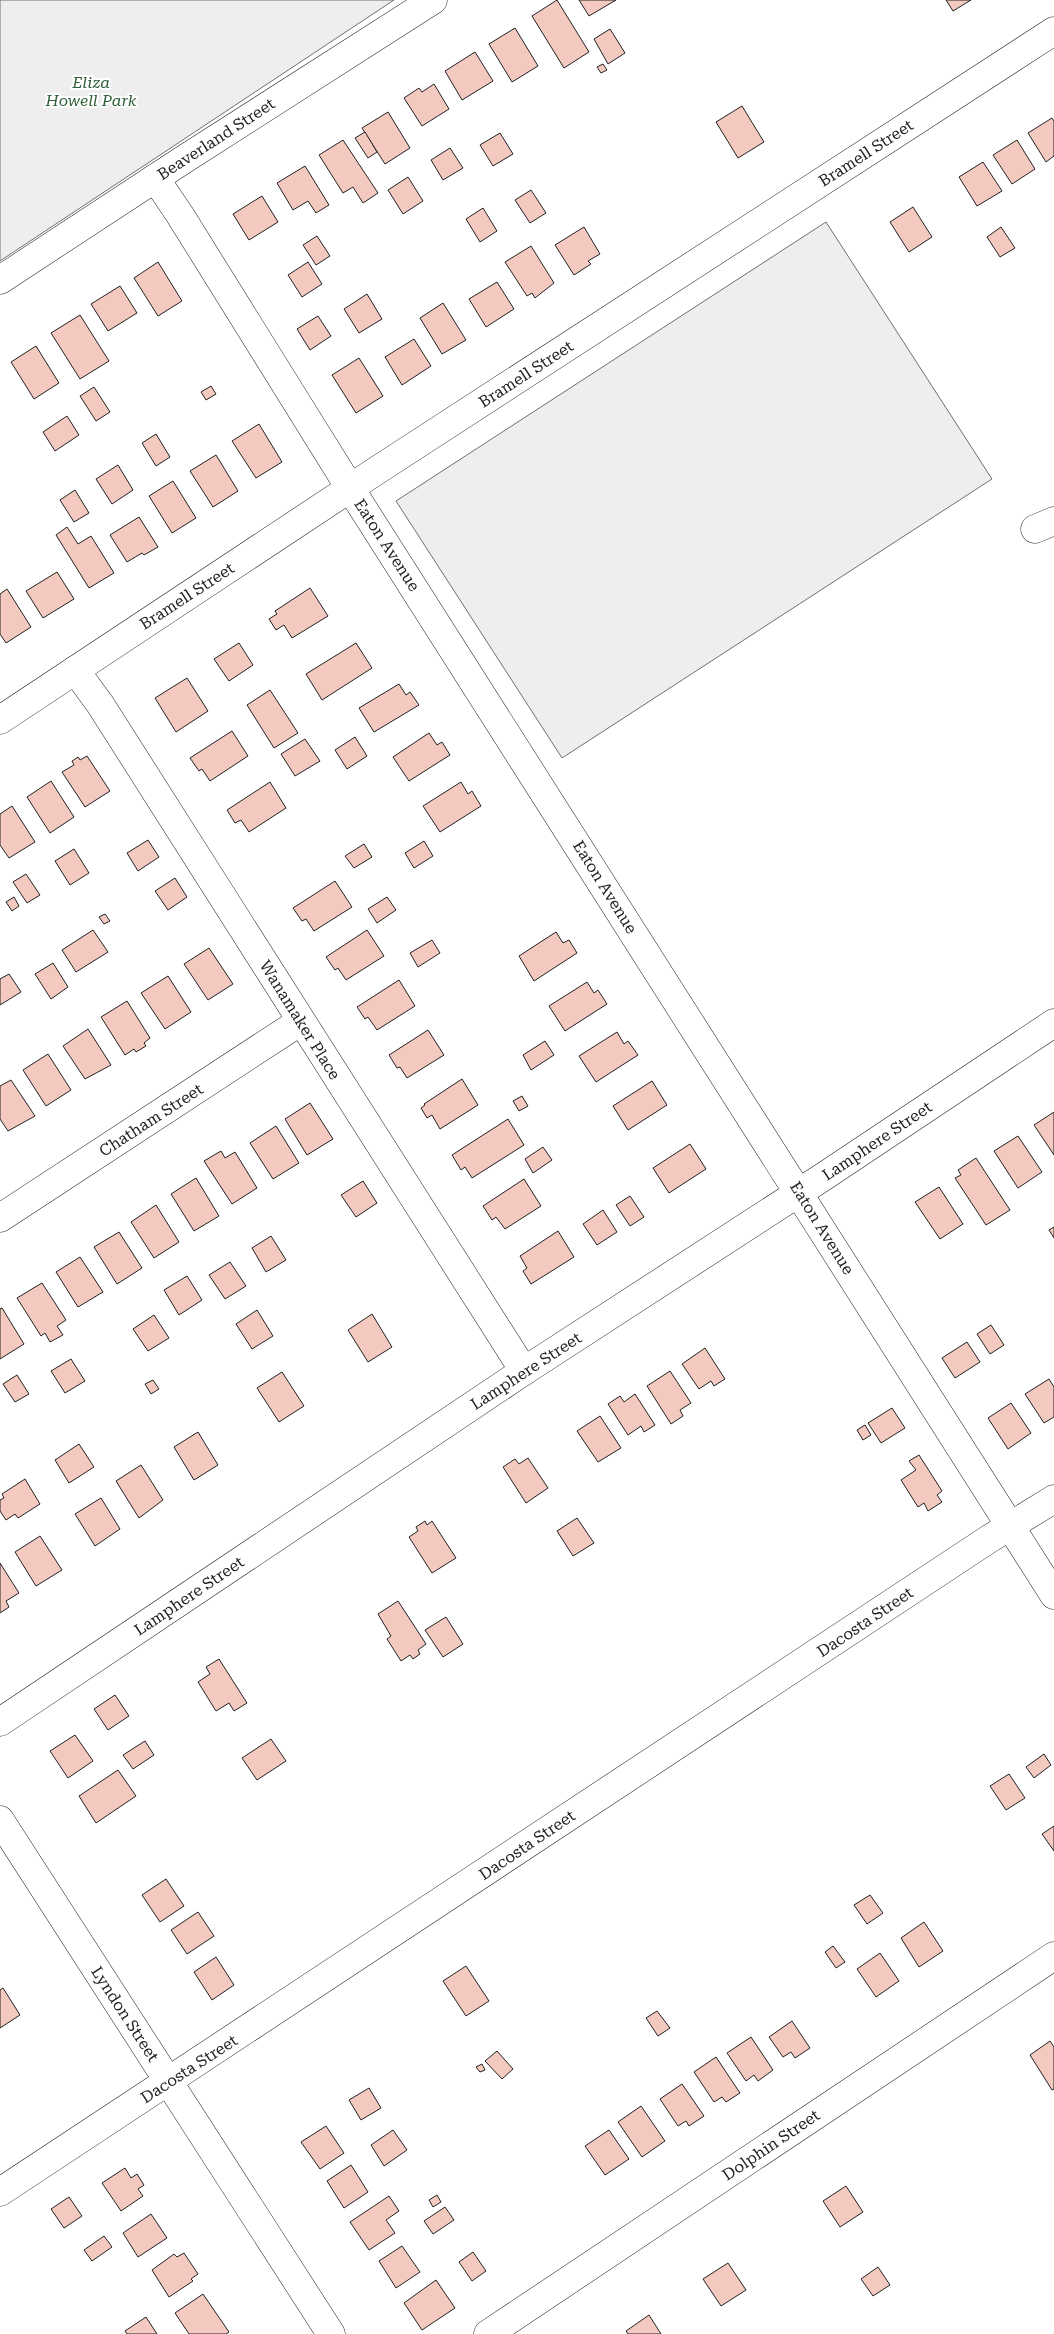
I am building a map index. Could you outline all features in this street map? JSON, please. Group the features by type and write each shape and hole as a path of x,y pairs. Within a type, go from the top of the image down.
{"street":[{"name":"Beaverland Street","path":"0,280 433,0"},
{"name":"Bramell Street","path":"0,720 350,488 1054,31"},
{"name":"Eaton Avenue","path":"155,178 1054,1595"},
{"name":"Wanamaker Place","path":"75,670 100,704 524,1371"},
{"name":"Chatham Street","path":"0,1218 301,1021"},
{"name":"Lamphere Street","path":"0,1722 524,1371 800,1192 1054,1023"},
{"name":"Dacosta Street","path":"0,2192 1010,1526 1054,1499"},
{"name":"Lyndon Street","path":"0,1820 331,2334"},
{"name":"Dolphin Street","path":"488,2334 1054,1956"}],"green space":[{"name":"Eliza Howell Park","path":"0,0 394,0 0,261"},
{"path":"826,222 992,479 562,758 396,501"}],"building":[{"path":"557,0 589,52 564,68 532,16"},
{"path":"579,0 616,0 589,16"},
{"path":"946,0 971,0 953,11"},
{"path":"515,28 538,66 512,82 489,44"},
{"path":"610,29 625,53 608,64 594,39"},
{"path":"475,52 493,81 462,100 445,71"},
{"path":"603,64 607,70 601,73 597,67"},
{"path":"434,84 449,109 422,126 404,98 419,88 422,92"},
{"path":"742,106 764,142 738,158 716,122"},
{"path":"388,112 410,148 385,164 362,128"},
{"path":"1052,118 1054,121 1054,156 1046,162 1028,133"},
{"path":"365,132 377,152 368,158 355,138"},
{"path":"500,133 513,154 493,166 480,145"},
{"path":"343,140 378,193 363,203 353,187 343,193 319,155"},
{"path":"1017,140 1035,169 1012,184 993,155"},
{"path":"450,148 463,168 443,180 431,160"},
{"path":"983,162 1002,191 977,206 959,177"},
{"path":"305,166 329,205 316,213 308,201 293,210 277,183"},
{"path":"408,177 423,201 403,214 388,190"},
{"path":"531,190 546,213 530,223 515,200"},
{"path":"262,196 278,222 249,240 233,214"},
{"path":"913,207 932,237 909,252 890,222"},
{"path":"483,208 497,231 480,242 466,219"},
{"path":"584,227 600,254 588,261 591,264 574,275 555,245"},
{"path":"1001,227 1015,248 1000,257 987,237"},
{"path":"317,236 330,256 316,265 303,245"},
{"path":"531,246 554,283 535,298 532,293 527,296 505,262"},
{"path":"158,262 182,301 158,316 134,278"},
{"path":"308,262 322,284 302,297 288,275"},
{"path":"497,282 514,309 486,327 469,299"},
{"path":"120,286 137,313 108,331 91,304"},
{"path":"367,294 382,319 359,333 344,309"},
{"path":"443,303 466,340 442,354 420,318"},
{"path":"80,315 109,361 80,379 51,333"},
{"path":"318,316 331,336 310,350 297,329"},
{"path":"414,339 431,366 402,385 385,357"},
{"path":"36,346 59,383 34,399 11,362"},
{"path":"359,358 383,396 356,413 332,375"},
{"path":"211,386 216,394 206,400 201,392"},
{"path":"94,387 110,412 96,421 80,396"},
{"path":"67,416 79,435 55,451 43,432"},
{"path":"259,424 282,462 256,478 232,441"},
{"path":"156,434 170,457 156,466 142,443"},
{"path":"216,455 238,491 213,507 190,471"},
{"path":"118,465 133,490 112,504 96,479"},
{"path":"173,481 196,518 172,533 149,496"},
{"path":"75,490 89,513 74,522 60,500"},
{"path":"139,517 158,547 144,555 142,553 127,562 110,535"},
{"path":"67,527 78,544 91,536 114,573 89,588 56,535"},
{"path":"57,572 74,599 43,618 26,591"},
{"path":"310,588 328,616 292,638 284,625 276,630 269,619 277,614 275,611"},
{"path":"7,589 31,627 6,643 0,634 0,594"},
{"path":"239,643 253,665 229,681 214,659"},
{"path":"356,643 372,668 322,700 306,674"},
{"path":"187,678 208,711 176,732 155,698"},
{"path":"399,684 406,695 410,692 419,705 374,732 359,708"},
{"path":"270,690 298,733 274,748 247,705"},
{"path":"232,731 248,756 210,781 202,769 199,771 190,758"},
{"path":"429,733 437,745 442,742 450,755 409,781 393,757"},
{"path":"355,737 367,756 347,769 335,750"},
{"path":"305,739 320,761 295,776 281,754"},
{"path":"87,756 110,791 85,807 62,772 74,765 72,761 78,757 80,760"},
{"path":"51,781 74,817 50,833 27,797"},
{"path":"270,782 286,808 249,832 241,820 235,823 227,810"},
{"path":"461,782 468,794 472,791 481,806 440,832 423,806"},
{"path":"12,806 35,842 9,858 0,845 0,814"},
{"path":"148,840 159,857 138,871 127,853"},
{"path":"424,841 433,856 414,868 405,853"},
{"path":"364,844 372,857 354,868 345,856"},
{"path":"74,849 89,873 70,885 55,861"},
{"path":"26,874 40,895 27,903 13,882"},
{"path":"175,878 187,897 168,910 155,891"},
{"path":"335,881 352,907 314,931 306,919 302,921 293,908"},
{"path":"14,897 19,906 12,911 6,902"},
{"path":"387,897 396,910 377,923 368,909"},
{"path":"105,914 110,921 104,924 99,917"},
{"path":"93,930 108,952 76,972 62,950"},
{"path":"367,930 384,956 346,980 338,968 335,970 326,957"},
{"path":"556,932 563,943 569,940 577,953 534,981 519,956"},
{"path":"432,940 440,953 418,967 410,953"},
{"path":"209,948 233,984 208,1000 184,964"},
{"path":"53,963 68,987 51,999 35,974"},
{"path":"9,974 21,992 0,1005 0,979"},
{"path":"168,976 191,1012 165,1029 141,993"},
{"path":"399,980 415,1006 377,1030 368,1017 365,1019 357,1007"},
{"path":"587,982 594,993 598,990 607,1004 565,1031 549,1006"},
{"path":"127,1001 150,1038 144,1043 146,1046 136,1052 134,1049 125,1055 101,1017"},
{"path":"88,1029 111,1065 85,1079 63,1046"},
{"path":"428,1030 444,1055 407,1078 400,1067 397,1068 389,1055"},
{"path":"617,1032 624,1044 628,1041 638,1055 596,1082 579,1056"},
{"path":"545,1041 554,1055 531,1070 523,1055"},
{"path":"48,1054 71,1090 46,1106 23,1070"},
{"path":"462,1079 478,1105 440,1129 432,1115 427,1118 421,1108 424,1104"},
{"path":"11,1080 35,1116 8,1131 0,1119 0,1086"},
{"path":"652,1081 667,1105 628,1130 613,1106"},
{"path":"522,1096 528,1106 519,1111 513,1101"},
{"path":"310,1103 333,1139 307,1155 285,1119"},
{"path":"1054,1112 1054,1155 1034,1125"},
{"path":"508,1119 524,1145 472,1178 465,1167 461,1170 452,1155"},
{"path":"276,1126 299,1163 273,1179 250,1143"},
{"path":"1018,1136 1042,1172 1018,1188 994,1151"},
{"path":"690,1144 706,1169 669,1193 653,1168"},
{"path":"543,1147 552,1160 533,1173 525,1159"},
{"path":"221,1151 225,1158 235,1152 257,1188 232,1204 204,1161"},
{"path":"976,1158 1010,1210 986,1225 955,1178 961,1175 958,1170"},
{"path":"196,1178 219,1216 194,1231 171,1194"},
{"path":"524,1179 541,1206 505,1229 496,1217 492,1220 483,1206"},
{"path":"363,1181 377,1203 356,1217 341,1195"},
{"path":"939,1187 963,1224 940,1239 915,1202"},
{"path":"630,1196 644,1217 630,1226 616,1205"},
{"path":"156,1205 179,1242 154,1258 131,1222"},
{"path":"603,1210 617,1232 597,1245 583,1224"},
{"path":"1054,1227 1054,1238 1049,1230"},
{"path":"558,1231 574,1257 531,1284 523,1271 527,1268 520,1256"},
{"path":"119,1232 142,1268 117,1284 94,1247"},
{"path":"271,1236 286,1260 266,1272 252,1248"},
{"path":"80,1257 103,1292 78,1307 56,1272"},
{"path":"230,1262 246,1286 225,1299 209,1275"},
{"path":"187,1276 202,1300 179,1315 164,1290"},
{"path":"42,1283 66,1320 57,1326 63,1335 50,1342 45,1333 41,1336 17,1298"},
{"path":"2,1308 24,1344 0,1359 0,1309"},
{"path":"257,1310 273,1336 252,1349 236,1324"},
{"path":"372,1314 392,1347 368,1362 348,1330"},
{"path":"154,1315 169,1338 148,1351 133,1329"},
{"path":"991,1325 1004,1345 990,1354 977,1334"},
{"path":"967,1342 980,1362 955,1378 942,1358"},
{"path":"705,1348 725,1379 714,1386 711,1381 699,1389 682,1364"},
{"path":"71,1359 85,1381 65,1393 51,1371"},
{"path":"670,1371 691,1403 680,1410 683,1416 671,1424 647,1386"},
{"path":"282,1372 304,1406 279,1422 257,1388"},
{"path":"17,1375 29,1394 15,1402 3,1384"},
{"path":"1049,1379 1054,1387 1054,1417 1044,1423 1025,1394"},
{"path":"153,1380 159,1389 151,1394 145,1384"},
{"path":"635,1394 655,1425 644,1432 641,1426 628,1435 608,1404 620,1396 624,1402"},
{"path":"1011,1403 1031,1433 1008,1449 988,1418"},
{"path":"892,1408 905,1428 881,1443 868,1423"},
{"path":"600,1416 621,1448 598,1462 577,1431"},
{"path":"865,1425 871,1435 863,1440 857,1430"},
{"path":"198,1432 218,1465 194,1480 174,1447"},
{"path":"79,1444 94,1467 69,1483 55,1460"},
{"path":"919,1455 942,1491 937,1495 942,1502 928,1511 924,1503 918,1507 901,1480 916,1470 909,1461"},
{"path":"528,1458 548,1488 526,1503 503,1467 515,1459 519,1464"},
{"path":"141,1465 163,1500 139,1518 116,1481"},
{"path":"25,1479 40,1504 18,1518 15,1514 6,1520 0,1511 0,1500 4,1498 2,1494"},
{"path":"101,1498 120,1529 95,1546 75,1514"},
{"path":"577,1518 594,1543 573,1556 557,1531"},
{"path":"425,1521 427,1525 432,1521 456,1558 432,1573 409,1537 418,1531 416,1527"},
{"path":"40,1536 62,1570 36,1586 15,1552"},
{"path":"0,1563 19,1593 6,1601 9,1607 0,1613"},
{"path":"398,1601 426,1644 418,1650 420,1654 413,1659 410,1655 401,1661 387,1639 391,1636 378,1614"},
{"path":"446,1617 463,1644 443,1657 425,1630"},
{"path":"219,1659 247,1703 234,1711 229,1703 216,1711 198,1682 210,1674 206,1667"},
{"path":"115,1695 129,1716 108,1730 94,1709"},
{"path":"75,1735 93,1761 68,1778 50,1751"},
{"path":"271,1739 286,1761 257,1780 242,1758"},
{"path":"145,1741 154,1755 133,1769 123,1755"},
{"path":"1044,1754 1051,1765 1034,1778 1026,1767"},
{"path":"118,1770 136,1796 96,1823 79,1796"},
{"path":"1009,1774 1025,1798 1006,1810 990,1786"},
{"path":"1054,1826 1054,1851 1042,1834"},
{"path":"166,1879 184,1906 160,1922 142,1895"},
{"path":"870,1895 883,1913 867,1924 854,1905"},
{"path":"198,1912 214,1936 187,1954 171,1930"},
{"path":"924,1922 943,1951 919,1967 901,1938"},
{"path":"833,1946 845,1962 836,1968 825,1952"},
{"path":"880,1953 899,1981 876,1997 857,1969"},
{"path":"216,1957 234,1985 212,2000 194,1972"},
{"path":"466,1966 489,2001 466,2016 443,1981"},
{"path":"3,1988 20,2015 0,2028 0,1990"},
{"path":"657,2011 670,2028 658,2036 646,2018"},
{"path":"792,2021 810,2048 795,2058 791,2052 783,2057 769,2037"},
{"path":"751,2037 773,2070 758,2081 754,2075 746,2081 727,2053"},
{"path":"1050,2041 1054,2047 1054,2089 1052,2090 1030,2055"},
{"path":"497,2051 513,2069 502,2079 485,2061"},
{"path":"716,2057 740,2093 726,2102 722,2097 714,2102 694,2072"},
{"path":"482,2064 485,2070 480,2072 476,2067"},
{"path":"682,2084 704,2116 689,2126 686,2121 678,2126 660,2099"},
{"path":"369,2088 381,2108 361,2120 349,2100"},
{"path":"641,2106 665,2141 642,2157 618,2122"},
{"path":"326,2126 344,2153 320,2169 301,2142"},
{"path":"393,2130 407,2150 384,2166 371,2145"},
{"path":"609,2130 629,2159 605,2175 585,2146"},
{"path":"351,2165 368,2192 344,2208 327,2181"},
{"path":"125,2168 131,2178 137,2174 144,2185 138,2189 143,2196 121,2211 102,2183"},
{"path":"846,2186 863,2212 840,2227 823,2201"},
{"path":"437,2195 441,2202 433,2207 429,2200"},
{"path":"389,2196 399,2211 386,2220 395,2233 369,2250 350,2222"},
{"path":"69,2197 82,2216 64,2228 51,2209"},
{"path":"445,2207 454,2220 433,2234 424,2221"},
{"path":"151,2214 167,2238 138,2257 123,2233"},
{"path":"104,2236 112,2247 92,2261 84,2250"},
{"path":"402,2246 420,2272 396,2288 379,2261"},
{"path":"473,2252 486,2271 472,2281 459,2262"},
{"path":"184,2253 198,2274 191,2279 193,2281 169,2297 152,2270 174,2254 177,2257"},
{"path":"728,2263 746,2290 721,2306 703,2279"},
{"path":"878,2267 890,2285 873,2296 861,2279"},
{"path":"436,2280 455,2308 422,2330 404,2303"},
{"path":"203,2294 229,2332 226,2334 189,2334 175,2313"},
{"path":"649,2315 661,2334 628,2334 626,2331"},
{"path":"146,2317 157,2334 127,2334 125,2331"}]}
